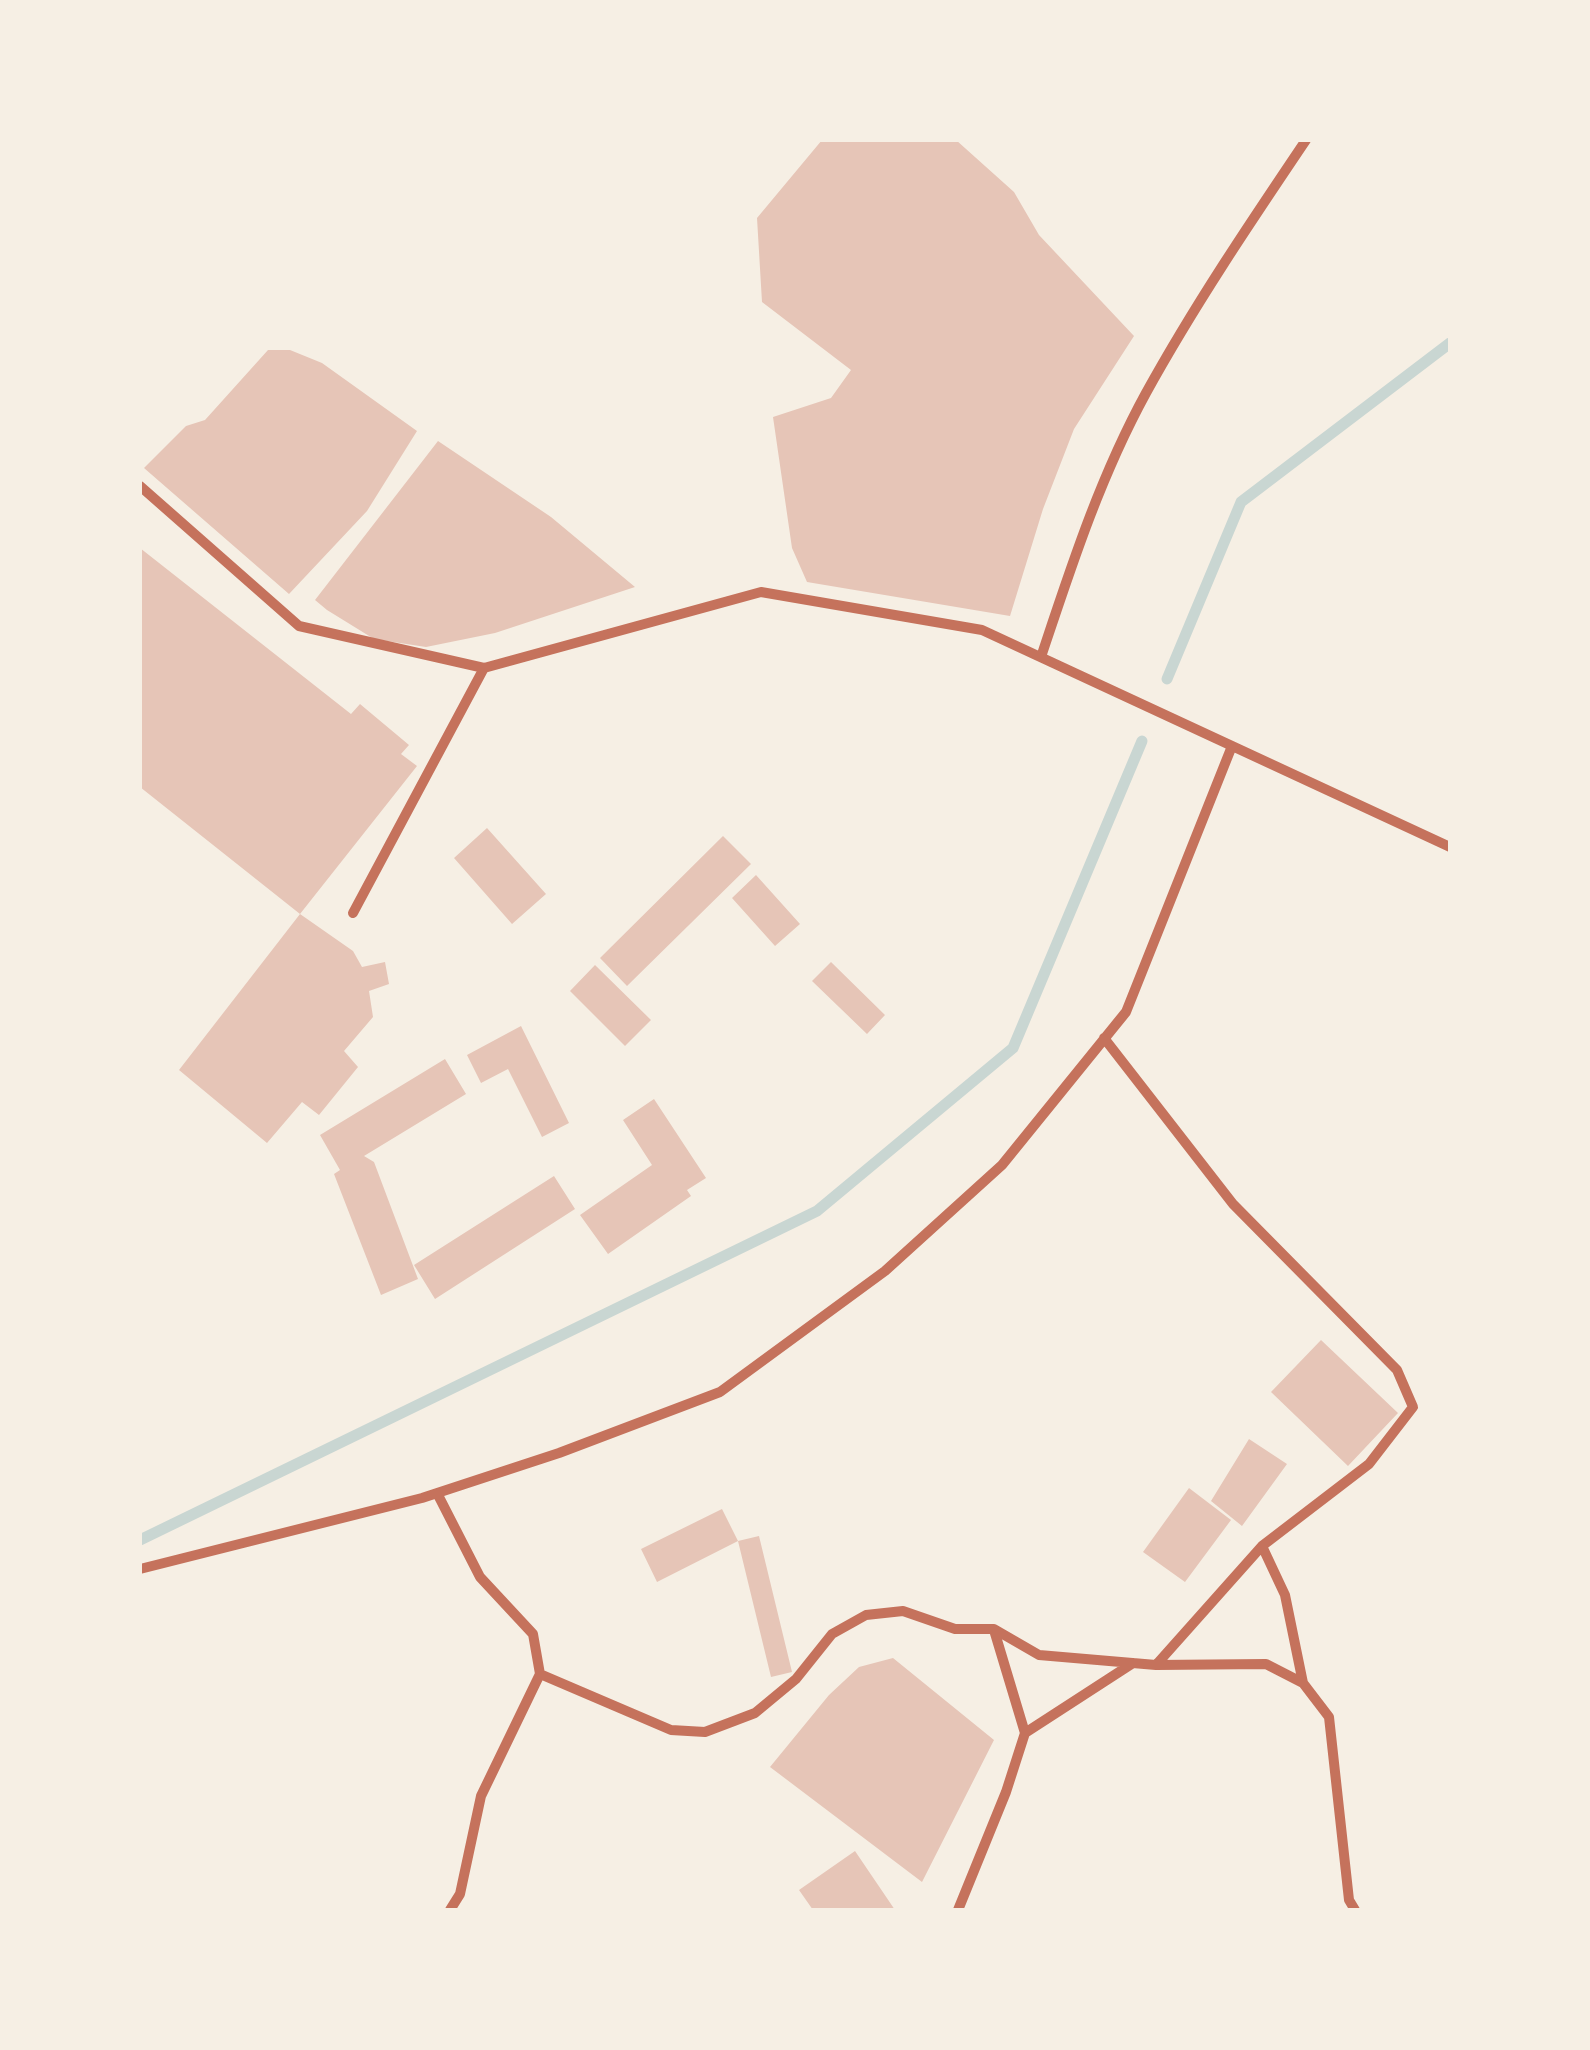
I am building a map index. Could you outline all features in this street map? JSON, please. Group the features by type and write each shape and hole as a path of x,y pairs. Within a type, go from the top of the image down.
{"street":[{"path":"1040,657 1088,518 1146,395 1306,140"},
{"path":"140,486 299,626 484,668 762,592 982,630 1450,847"},
{"path":"353,914 484,668"},
{"path":"140,1569 437,1493 559,1454 720,1392 886,1271 1002,1165 1126,1012 1232,746"},
{"path":"1104,1038 1233,1204 1397,1370 1414,1407 1369,1464 1262,1546 1156,1665"},
{"path":"437,1493 480,1577 532,1634 540,1674 481,1796 460,1894 450,1910"},
{"path":"1262,1546 1285,1594 1303,1683 1328,1717 1349,1900 1355,1910"},
{"path":"540,1674 671,1730 706,1732 755,1713 796,1679 832,1634 866,1615 903,1611 955,1628 994,1629 1039,1654 1156,1665 1266,1664 1303,1683"},
{"path":"958,1910 1006,1792 1024,1733 994,1629"},
{"path":"1024,1733 1134,1663"}],"building":[{"path":"822,140 956,140 1014,192 1039,235 1134,336 1074,429 1043,509 1010,616 807,582 792,548 773,417 831,398 851,370 762,302 757,218"},
{"path":"268,350 290,350 322,363 417,431 367,511 289,594 144,468 186,426 205,420"},
{"path":"438,441 551,517 635,587 495,633 426,647 374,639 327,610 315,600"},
{"path":"140,548 351,714 360,704 409,745 401,754 417,766 300,914 140,787"},
{"path":"487,828 546,894 512,924 454,858"},
{"path":"723,836 751,864 627,986 600,958"},
{"path":"756,875 800,924 775,946 732,898"},
{"path":"300,914 353,951 362,967 385,962 389,984 369,991 373,1017 344,1051 358,1067 319,1115 302,1102 267,1143 179,1070"},
{"path":"831,962 885,1015 867,1034 812,981"},
{"path":"595,965 651,1020 625,1046 570,991"},
{"path":"521,1026 569,1123 542,1137 508,1069 481,1083 467,1055"},
{"path":"445,1059 466,1094 364,1156 374,1162 418,1279 381,1295 334,1174 340,1170 320,1135"},
{"path":"654,1099 706,1178 687,1190 691,1196 608,1254 580,1215 652,1165 623,1120"},
{"path":"554,1176 575,1209 435,1299 414,1265"},
{"path":"1321,1340 1398,1413 1348,1466 1271,1392"},
{"path":"1249,1439 1287,1464 1242,1526 1211,1501"},
{"path":"1189,1488 1231,1520 1185,1582 1143,1552"},
{"path":"722,1509 738,1541 657,1582 641,1549"},
{"path":"759,1536 792,1672 771,1677 738,1541"},
{"path":"893,1658 994,1740 922,1882 770,1767 829,1695 859,1667"},
{"path":"855,1851 895,1910 813,1910 799,1890"}],"waterway":[{"path":"1167,679 1241,502 1450,343"},
{"path":"140,1540 817,1211 1013,1048 1142,741"}]}
